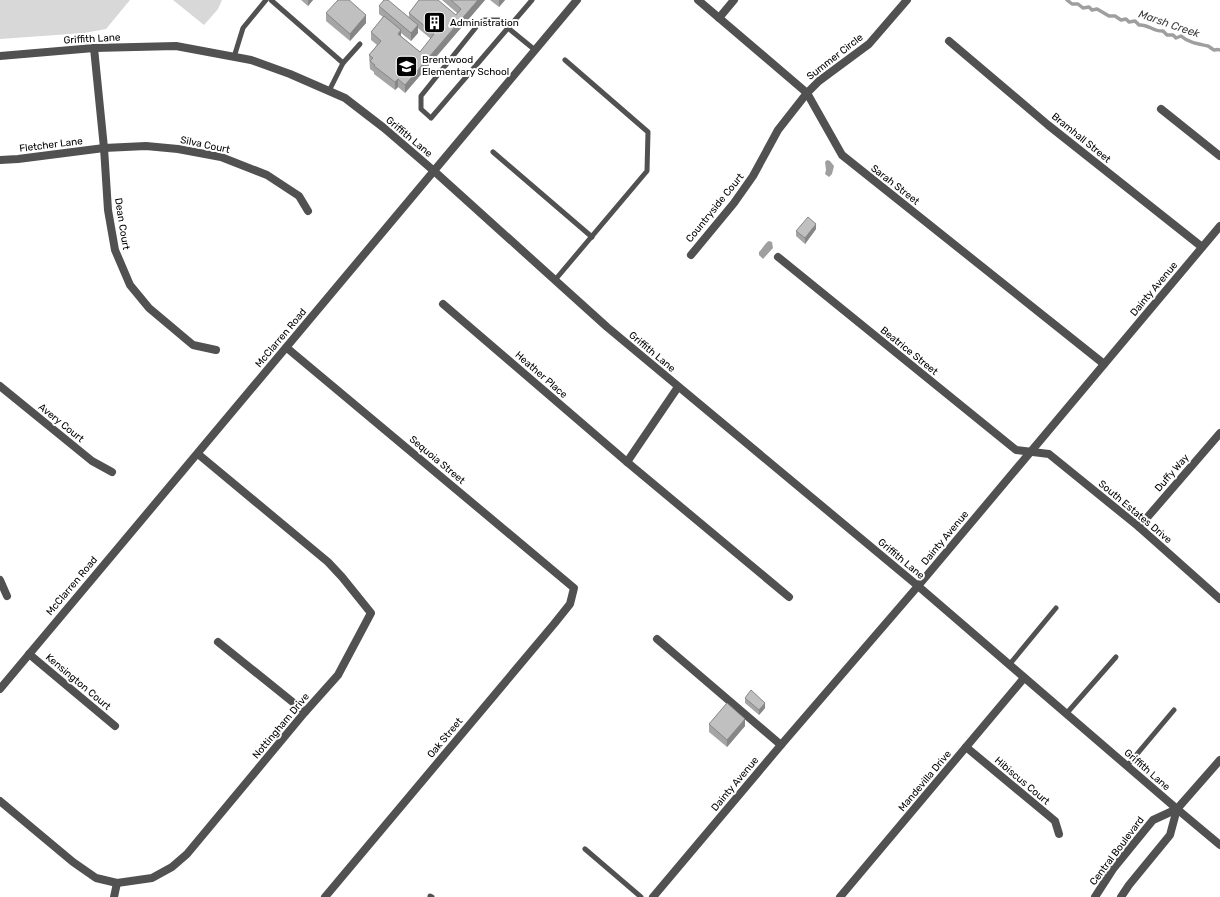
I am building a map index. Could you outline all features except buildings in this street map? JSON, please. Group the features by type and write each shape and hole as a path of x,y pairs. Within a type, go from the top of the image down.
{"street":[{"name":"McClarren Road","path":"0,689 577,0"},
{"name":"Sarah Street","path":"698,0 806,94 842,155 1104,364"},
{"path":"719,18 734,0"},
{"name":"Summer Circle","path":"806,94 819,81 869,44 907,0"},
{"name":"Bramhall Street","path":"949,42 1048,125 1202,247"},
{"name":"Griffith Lane","path":"0,56 94,48 176,46 251,60 290,74 345,98 384,128 434,171 607,327 918,586 1220,845"},
{"name":"Dean Court","path":"94,48 104,148 108,210 115,250 130,285 149,308 193,345 216,350"},
{"name":"Countryside Court","path":"691,255 734,203 753,176 778,130 806,94"},
{"path":"1161,109 1220,156"},
{"name":"Silva Court","path":"104,148 146,146 178,148 221,157 267,175 299,196 308,211"},
{"name":"Fletcher Lane","path":"0,160 104,148"},
{"name":"Dainty Avenue","path":"653,897 780,745 918,586 1220,226"},
{"name":"Beatrice Street","path":"778,257 1016,450 1030,452"},
{"name":"Heather Place","path":"443,304 626,462 789,597"},
{"name":"Sequoia Street","path":"287,348 574,588"},
{"name":"Avery Court","path":"0,386 92,461 112,472"},
{"path":"626,462 678,387"},
{"name":"Duffy Way","path":"1139,527 1220,433"},
{"name":"South Estates Drive","path":"1030,452 1049,454 1139,527 1220,598"},
{"name":"Nottingham Drive","path":"0,801 73,862 96,878 117,883 152,878 172,867 187,854 305,712 338,675 371,613 328,562 198,454"},
{"path":"0,580 7,596"},
{"name":"Oak Street","path":"325,897 558,619 570,604 574,588"},
{"path":"657,639 780,745"},
{"path":"218,642 305,712"},
{"name":"Kensington Court","path":"29,654 115,726"},
{"name":"Mandevilla Drive","path":"840,897 1024,678"},
{"name":"Hibiscus Court","path":"966,747 1055,821 1059,834"},
{"name":"Central Boulevard","path":"1095,897 1113,870 1153,820 1177,809 1220,760"},
{"name":"Central Boulevard","path":"1121,897 1129,885 1170,836 1177,809"},
{"path":"114,897 117,883"}],"lane":[{"path":"234,57 243,28 266,0"},
{"path":"271,0 343,63"},
{"path":"532,0 508,28 431,118 421,109 421,96 477,26 484,20 499,20 508,28 535,50"},
{"path":"329,91 343,63 360,44"},
{"path":"555,280 647,171 648,132 565,60"},
{"path":"493,152 592,237"},
{"path":"1009,665 1056,608"},
{"path":"1066,714 1116,657"},
{"path":"1127,766 1174,710"},
{"path":"585,849 641,897"}],"shaded area":[{"path":"0,0 130,0 106,29 84,33 0,39"},
{"path":"173,0 222,0 218,9 204,25"},
{"path":"827,160 834,166 832,174 829,177 825,174 825,162"},
{"path":"769,241 772,242 773,248 763,259 759,255 759,252"}],"waterway":[{"name":"Marsh Creek","path":"1067,0 1072,4 1078,4 1083,8 1089,7 1092,10 1097,9 1109,16 1115,16 1121,20 1126,19 1129,22 1135,21 1139,25 1163,31 1167,35 1173,35 1176,38 1181,36 1191,42 1208,46 1214,50 1220,50"}],"place":[{"name":"Administration","path":"435,23"},
{"name":"Brentwood Elementary School","path":"407,66"}]}
